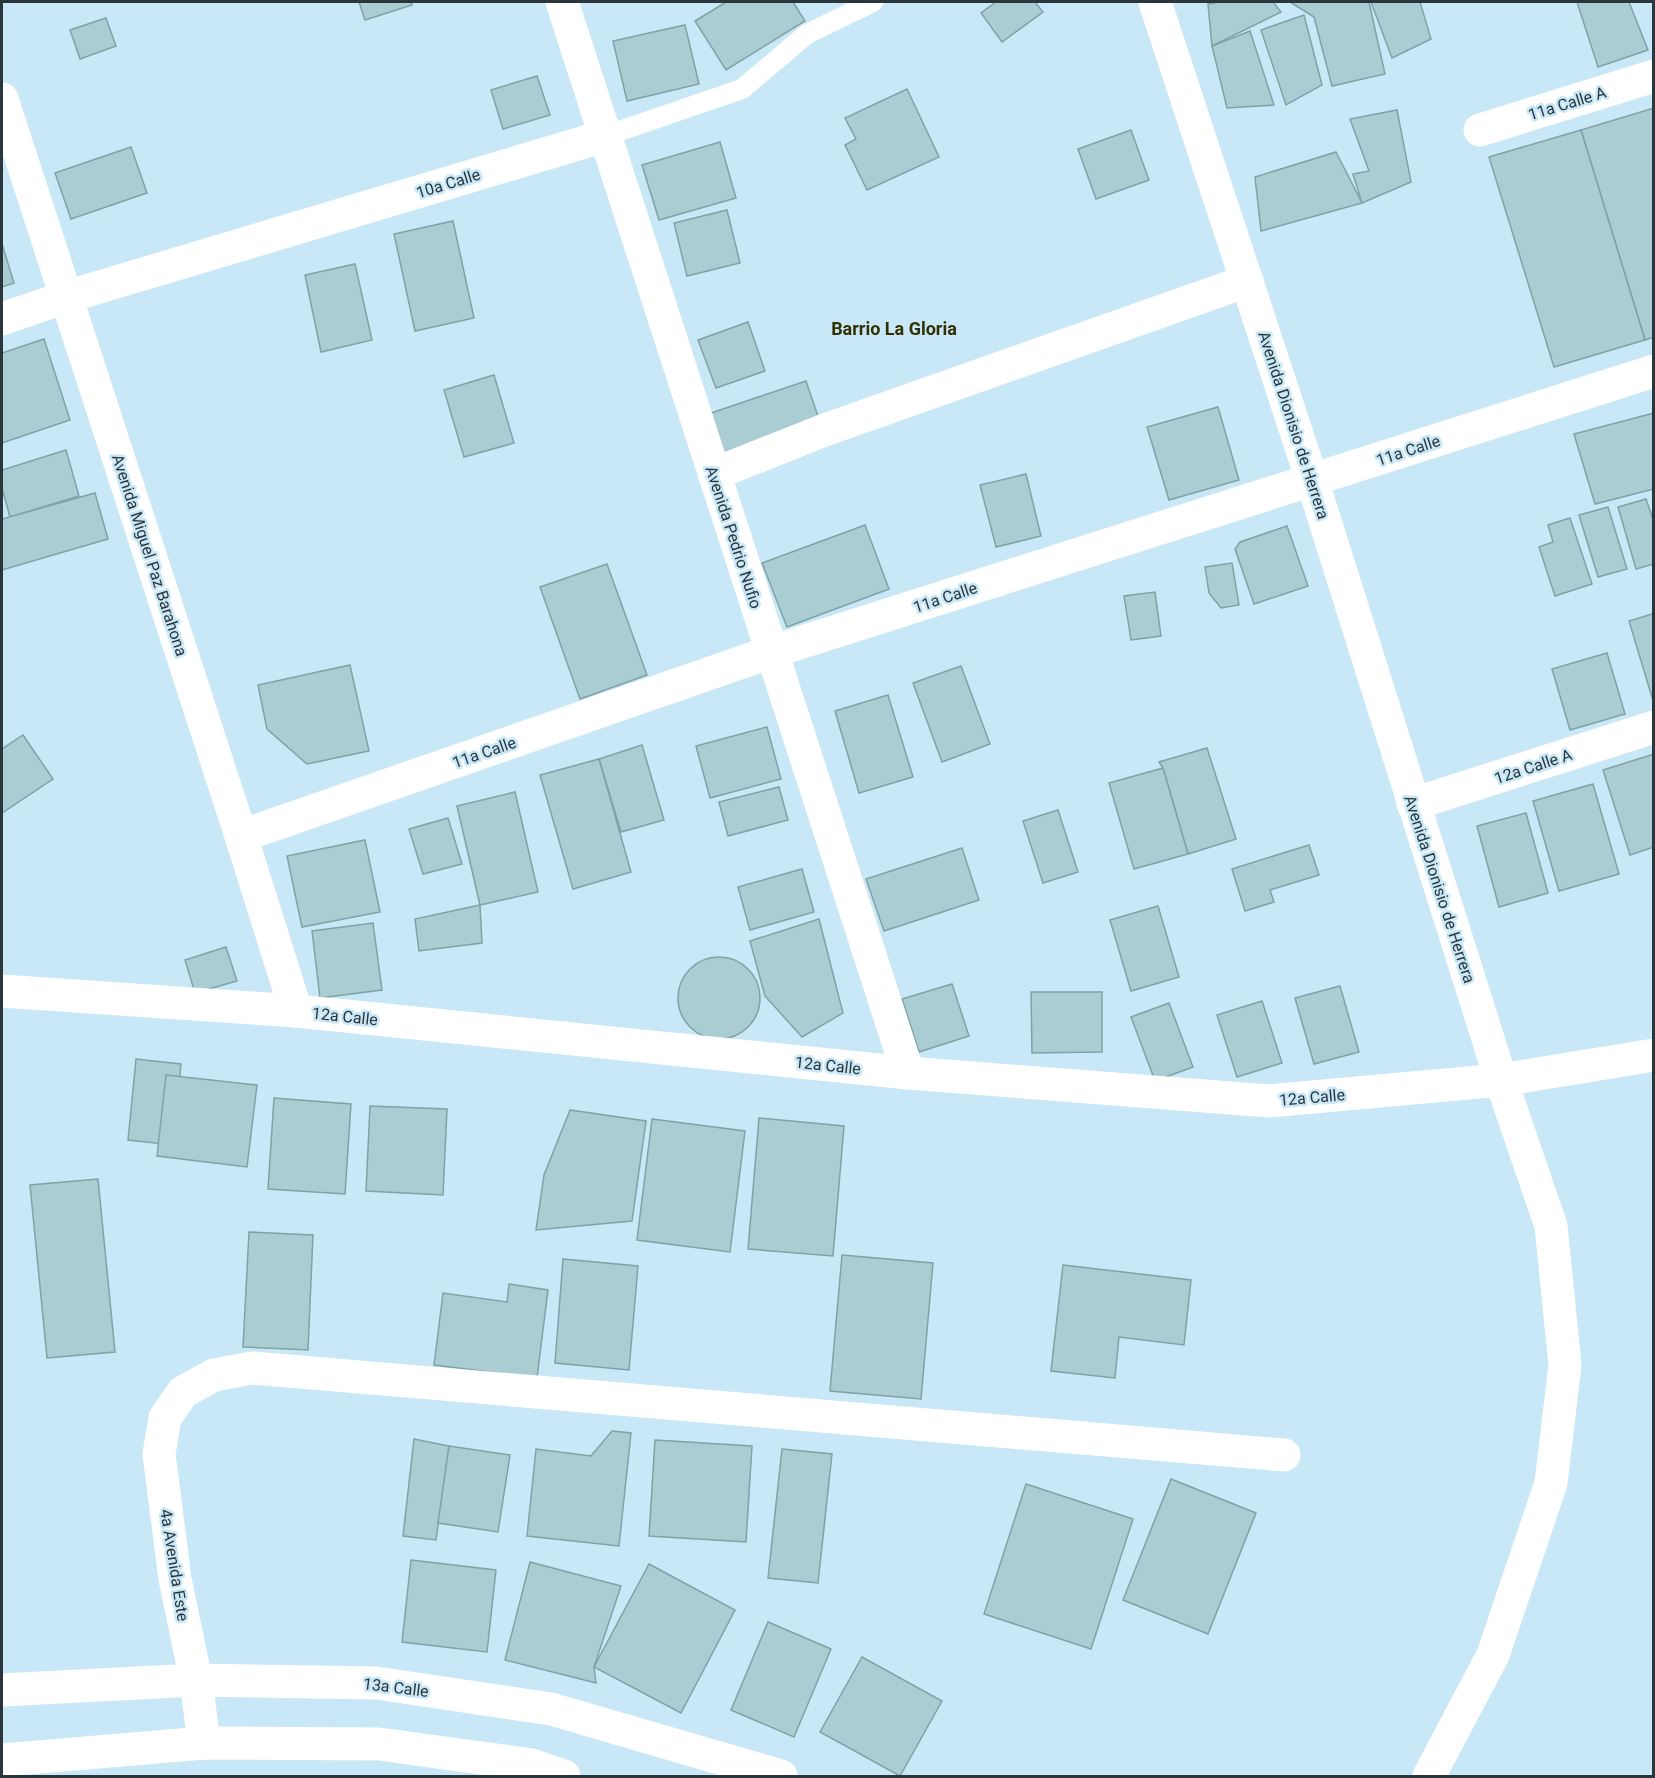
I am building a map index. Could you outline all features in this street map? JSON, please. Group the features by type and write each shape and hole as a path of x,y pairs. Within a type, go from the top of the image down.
{"street":[{"name":"Avenida Pedrio Nufio","path":"562,2 908,1073"},
{"name":"Avenida Dionisio de Herrera","path":"1155,2 1312,480 1501,1080 1551,1226 1565,1365 1551,1483 1493,1654 1429,1776"},
{"name":"11a Calle A","path":"1480,130 1653,76"},
{"name":"Avenida Miguel Paz Barahona","path":"2,99 296,1011"},
{"name":"10a Calle","path":"2,319 66,297 605,136"},
{"path":"714,474 822,431 1247,281"},
{"name":"11a Calle","path":"241,836 771,652 1653,371"},
{"name":"12a Calle A","path":"1413,804 1653,727"},
{"name":"12a Calle","path":"2,991 296,1011 908,1073 1269,1101 1501,1080 1653,1055"},
{"name":"4a Avenida Este","path":"204,1743 196,1680 175,1579 159,1454 165,1418 183,1392 214,1375 252,1368 1284,1455"},
{"name":"13a Calle","path":"2,1690 196,1680 376,1683 551,1709 779,1776"},
{"path":"2,1760 204,1743 380,1744 532,1765 564,1776"}],"lane":[{"name":"10a Calle","path":"605,136 742,89 807,34 873,2"}],"building":[{"path":"359,2 411,2 412,5 365,20"},
{"path":"726,2 793,2 805,21 726,70 695,21"},
{"path":"996,2 1035,2 1043,12 1002,42 981,13"},
{"path":"1273,2 1281,12 1212,46 1208,4"},
{"path":"1290,2 1369,2 1385,74 1332,86 1314,17"},
{"path":"1371,2 1420,2 1431,39 1392,58"},
{"path":"1577,2 1629,2 1648,50 1598,67"},
{"path":"1304,15 1322,85 1286,105 1261,30"},
{"path":"106,18 116,46 80,59 70,30"},
{"path":"685,25 699,84 627,101 613,41"},
{"path":"1250,31 1274,105 1227,108 1212,46"},
{"path":"537,76 550,115 503,129 491,90"},
{"path":"907,89 939,157 867,190 845,145 856,139 845,118"},
{"path":"1654,108 1654,337 1645,340 1581,130"},
{"path":"1397,110 1411,182 1362,203 1353,174 1369,171 1350,119"},
{"path":"1131,130 1149,180 1096,199 1078,149"},
{"path":"1581,130 1645,340 1554,367 1489,157"},
{"path":"720,142 736,198 659,220 642,165"},
{"path":"131,147 147,193 71,219 55,173"},
{"path":"1336,152 1362,203 1261,231 1255,177"},
{"path":"727,210 740,263 687,276 674,223"},
{"path":"453,221 474,318 415,331 394,234"},
{"path":"2,244 14,283 2,287"},
{"path":"355,264 372,340 321,352 305,275"},
{"path":"748,322 765,371 716,388 698,340"},
{"path":"44,339 70,420 2,443 2,353"},
{"path":"494,375 514,443 464,457 444,390"},
{"path":"806,381 822,428 725,464 708,414"},
{"path":"1218,407 1239,480 1169,500 1147,427"},
{"path":"1654,413 1654,489 1595,504 1574,434"},
{"path":"66,450 79,496 10,517 2,488 2,470"},
{"path":"1026,474 1041,536 996,547 980,485"},
{"path":"95,493 108,539 2,570 2,519"},
{"path":"1646,499 1654,522 1654,564 1636,569 1618,507"},
{"path":"1608,507 1627,569 1598,577 1579,515"},
{"path":"1570,518 1592,584 1555,596 1539,547 1553,542 1548,525"},
{"path":"865,525 889,589 787,627 762,563"},
{"path":"1287,526 1308,586 1254,604 1235,549 1240,542"},
{"path":"1232,563 1239,605 1221,608 1209,593 1205,567"},
{"path":"607,564 647,675 580,699 540,587"},
{"path":"1155,592 1161,636 1131,640 1124,596"},
{"path":"1654,614 1654,704 1629,621"},
{"path":"1607,653 1625,714 1570,730 1552,669"},
{"path":"350,665 369,751 307,764 267,729 258,685"},
{"path":"961,666 990,744 942,762 913,683"},
{"path":"888,695 913,777 859,793 835,711"},
{"path":"767,727 781,779 710,798 696,746"},
{"path":"23,735 53,779 2,813 2,749"},
{"path":"642,745 664,820 621,832 599,759"},
{"path":"1207,748 1236,839 1188,854 1163,768 1159,762"},
{"path":"1654,754 1654,847 1630,855 1603,770"},
{"path":"599,759 631,872 573,889 540,775"},
{"path":"1163,768 1188,854 1134,869 1109,783"},
{"path":"1593,784 1619,874 1559,891 1533,801"},
{"path":"779,787 788,820 728,836 719,802"},
{"path":"515,792 538,892 480,905 457,806"},
{"path":"1058,810 1078,872 1043,883 1023,821"},
{"path":"1526,813 1548,893 1499,907 1477,826"},
{"path":"448,818 462,864 423,874 409,829"},
{"path":"365,840 380,912 302,927 287,856"},
{"path":"1309,845 1319,875 1270,890 1274,902 1245,911 1232,869"},
{"path":"962,848 979,900 884,931 866,879"},
{"path":"802,869 814,912 750,930 738,887"},
{"path":"480,905 482,943 419,951 415,919"},
{"path":"1158,906 1179,977 1131,991 1110,920"},
{"path":"819,919 843,1013 802,1037 765,996 750,941"},
{"path":"373,923 382,990 320,998 312,931"},
{"path":"226,947 237,981 195,993 185,960"},
{"path":"719,957 735,961 748,969 756,982 760,998 756,1014 748,1027 735,1035 719,1039 703,1035 690,1027 682,1014 678,998 682,982 690,969 703,961"},
{"path":"952,984 969,1036 919,1052 902,999"},
{"path":"1340,986 1359,1052 1314,1064 1295,998"},
{"path":"1031,992 1102,992 1102,1052 1032,1053"},
{"path":"1262,1001 1282,1063 1237,1077 1217,1015"},
{"path":"1169,1003 1193,1067 1155,1081 1131,1017"},
{"path":"136,1059 181,1064 173,1145 128,1140"},
{"path":"166,1075 257,1085 247,1167 157,1156"},
{"path":"274,1098 351,1104 345,1194 268,1189"},
{"path":"370,1106 447,1109 443,1195 366,1191"},
{"path":"570,1110 646,1121 632,1221 536,1230 544,1175"},
{"path":"759,1118 844,1126 833,1256 748,1249"},
{"path":"652,1119 745,1131 730,1252 637,1240"},
{"path":"98,1179 115,1352 47,1358 30,1185"},
{"path":"249,1232 313,1235 308,1350 243,1347"},
{"path":"842,1255 933,1263 921,1399 830,1391"},
{"path":"563,1259 638,1266 629,1370 555,1363"},
{"path":"1063,1265 1191,1280 1184,1345 1119,1337 1115,1378 1051,1371"},
{"path":"509,1284 548,1290 537,1378 434,1365 443,1293 507,1302"},
{"path":"612,1431 631,1433 619,1546 527,1536 536,1449 591,1456"},
{"path":"414,1439 449,1446 436,1540 403,1536"},
{"path":"655,1440 752,1446 746,1542 649,1536"},
{"path":"449,1446 510,1455 498,1532 438,1523"},
{"path":"782,1449 832,1454 818,1583 768,1578"},
{"path":"1171,1479 1256,1513 1208,1634 1123,1600"},
{"path":"1026,1484 1133,1519 1091,1649 984,1614"},
{"path":"411,1560 496,1570 487,1652 402,1642"},
{"path":"530,1562 621,1586 594,1667 596,1683 505,1660"},
{"path":"649,1564 735,1610 681,1713 594,1667"},
{"path":"768,1622 831,1649 794,1737 731,1710"},
{"path":"862,1657 942,1701 900,1776 820,1732"}],"district":[{"name":"Barrio La Gloria","path":"894,329"}]}
